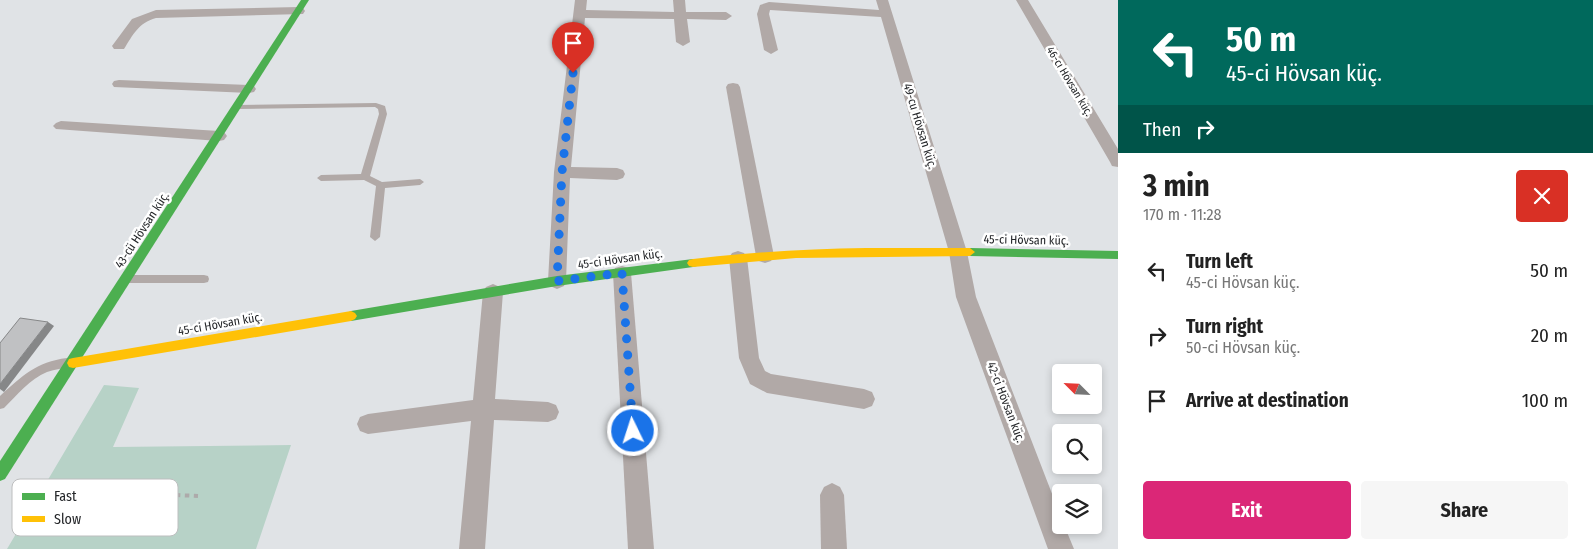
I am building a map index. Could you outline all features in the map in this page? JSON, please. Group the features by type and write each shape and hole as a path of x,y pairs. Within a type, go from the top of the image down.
{"street":[{"path":"679,0 683,42"},
{"name":"46-cı Hövsan küç.","path":"1022,0 1118,162"},
{"path":"118,46 136,21 156,14 302,5"},
{"name":"43-cü Hövsan küç.","path":"0,474 302,5"},
{"path":"770,50 763,14 764,8 769,6 884,7"},
{"path":"557,281 562,172 580,7 681,15 726,16"},
{"name":"49-cu Hövsan küç.","path":"884,7 958,252"},
{"path":"119,84 249,89"},
{"path":"733,87 765,256"},
{"path":"61,126 219,136"},
{"path":"562,172 617,174"},
{"name":"45-ci Hövsan küç.","path":"73,363 557,281 738,258 882,251 1118,255"},
{"name":"42-ci Hövsan küç.","path":"958,252 966,297 1061,549"},
{"path":"738,258 749,358 757,377 767,383 864,399"},
{"path":"622,273 641,549"},
{"path":"472,549 493,292"},
{"path":"368,424 484,409 548,412"},
{"path":"832,495 834,549"}],"lane":[{"path":"237,107 376,105 382,108 383,114 365,177"},
{"path":"320,178 365,177 381,185 420,182"},
{"path":"375,237 381,185"},
{"path":"126,279 204,279"},
{"path":"0,404 40,368 52,364 73,363"}],"path":[{"path":"178,495 198,496"}],"green space":[{"path":"104,385 139,388 113,447 291,445 256,549 7,549 15,536 178,536 178,479 48,479"}],"building":[{"path":"20,318 48,322 0,384 0,343"}],"traffic: fast":[{"path":"0,474 305,0"},
{"path":"970,252 1118,255"},
{"path":"351,316 557,281 693,263"}],"traffic: slow":[{"path":"693,263 796,254 970,252"},
{"path":"73,363 351,316"}],"route":[{"path":"573,73 562,172 557,281 622,273 633,431"}]}
